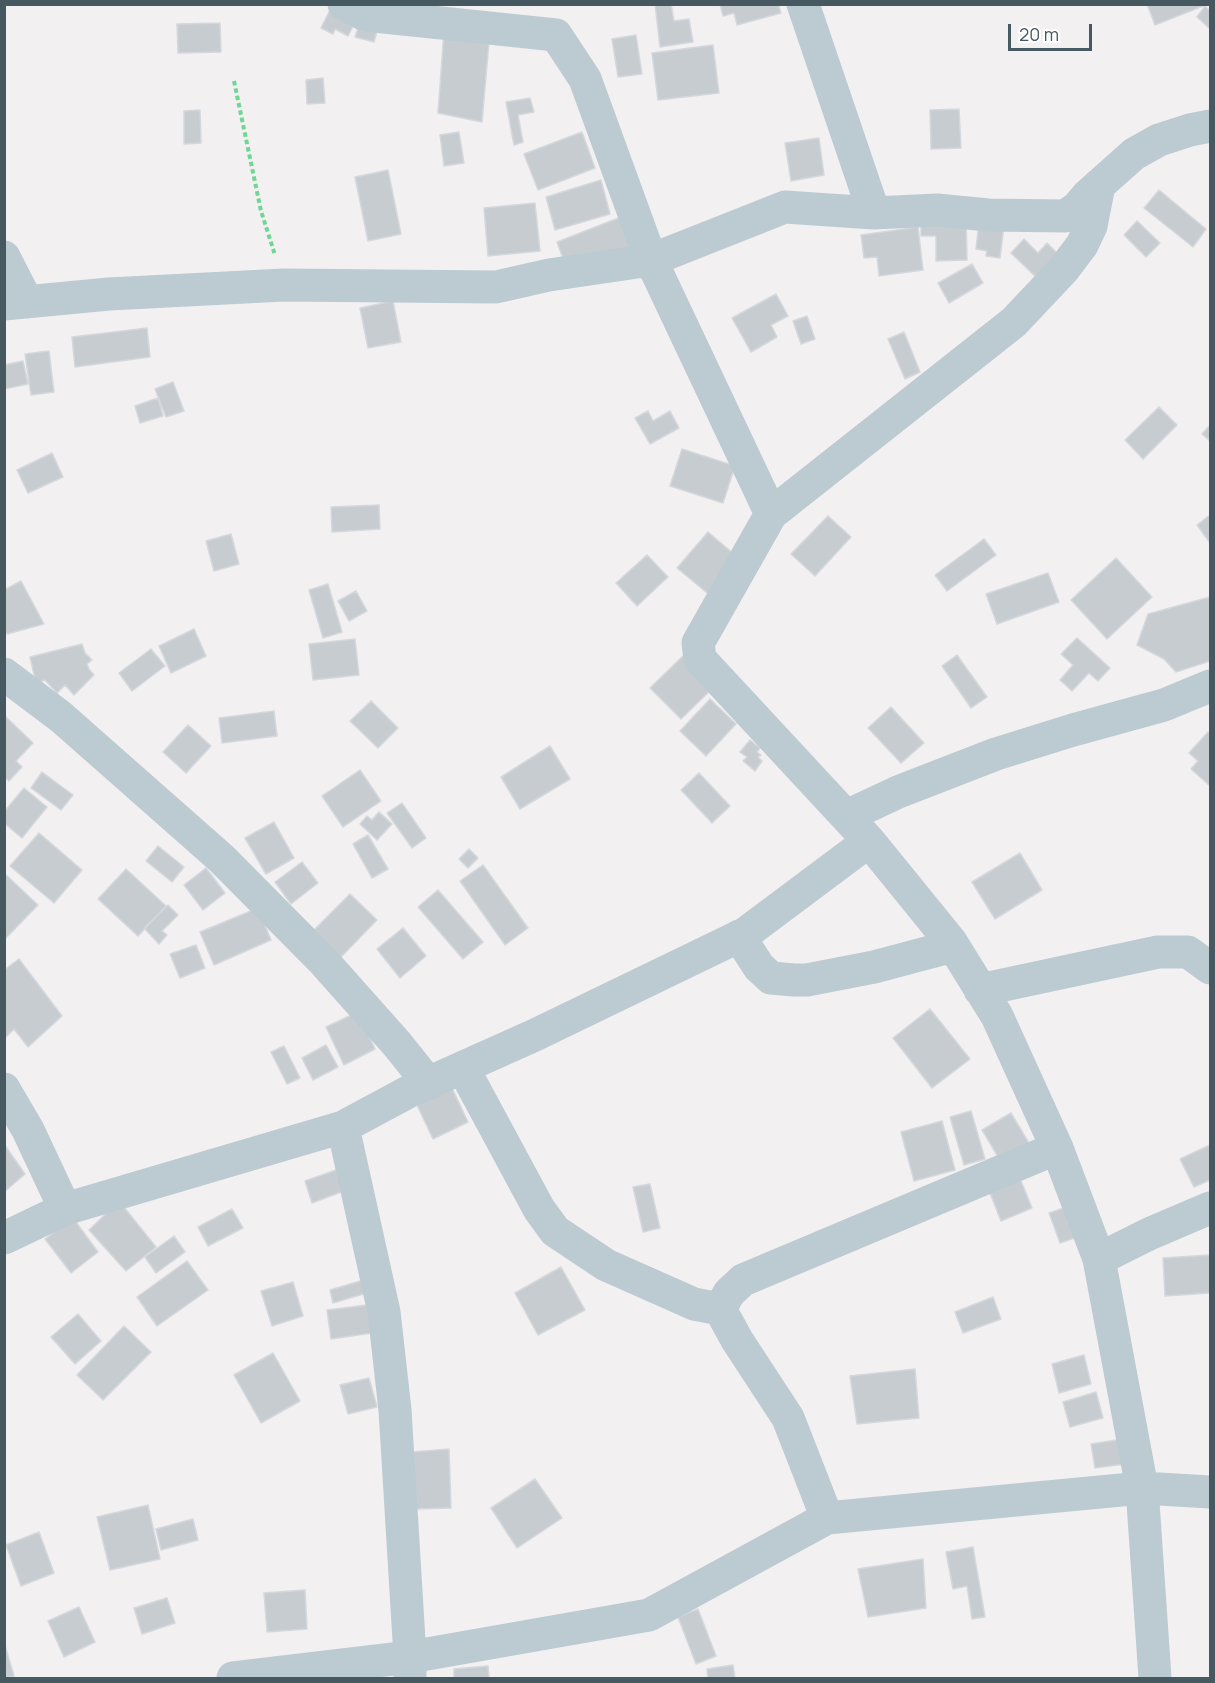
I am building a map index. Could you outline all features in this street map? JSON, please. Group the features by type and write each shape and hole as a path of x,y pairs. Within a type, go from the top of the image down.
{"street":[{"path":"344,4 365,15 556,35 585,79 651,260 771,514"},
{"path":"803,4 874,213"},
{"path":"4,257 16,303 109,294 284,285 496,287 549,275 651,260 785,207 874,213 937,210 999,215 1065,216 1077,208 1134,154 1159,140 1210,126"},
{"path":"1099,185 1091,226 1082,245 1064,270 1014,322 771,514 698,643 700,659 847,816 953,946 997,1016 1058,1148 1099,1259 1142,1488 1155,1678"},
{"path":"4,674 61,717 222,859 324,962 397,1044 429,1084"},
{"path":"847,816 898,792 996,754 1164,705 1210,686"},
{"path":"4,1238 65,1209 343,1127 411,1091 535,1035 746,933 869,841"},
{"path":"739,936 759,967 771,978 794,980 807,980 874,967 953,946"},
{"path":"980,990 1158,952 1188,952 1210,968"},
{"path":"463,1068 539,1209 555,1231 606,1265 694,1304 720,1309"},
{"path":"4,1089 28,1130 65,1209"},
{"path":"343,1127 384,1312 395,1410 410,1668"},
{"path":"720,1309 729,1293 743,1280 1058,1148"},
{"path":"1099,1259 1149,1234 1210,1208"},
{"path":"720,1309 737,1340 788,1418 827,1518"},
{"path":"233,1678 410,1668 649,1615 827,1518 1142,1488 1210,1492"}],"path":[{"path":"234,81 261,211 284,285"}],"building":[{"path":"333,4 358,17 348,36 335,29 333,34 321,28"},
{"path":"655,4 671,4 674,21 689,19 693,42 660,47"},
{"path":"720,4 778,4 781,13 737,25 734,13 723,16"},
{"path":"1147,4 1202,4 1203,6 1155,25"},
{"path":"1205,6 1210,11 1210,29 1197,17"},
{"path":"361,19 379,24 374,42 355,37"},
{"path":"220,23 221,52 178,53 177,24"},
{"path":"444,31 489,42 482,122 438,113"},
{"path":"636,35 642,74 618,77 612,39"},
{"path":"713,45 719,93 658,100 652,53"},
{"path":"323,78 325,103 307,104 306,80"},
{"path":"530,98 534,112 518,115 523,142 514,145 506,102"},
{"path":"959,109 961,148 931,149 930,110"},
{"path":"200,110 201,143 184,144 184,111"},
{"path":"459,132 464,163 444,166 440,135"},
{"path":"582,132 595,168 538,190 524,154"},
{"path":"819,138 824,175 791,181 785,143"},
{"path":"388,170 401,234 368,241 355,177"},
{"path":"601,180 610,214 555,230 546,197"},
{"path":"1159,190 1206,229 1193,247 1144,208"},
{"path":"535,203 540,251 488,256 484,208"},
{"path":"966,215 967,260 936,261 936,236 921,236 921,217"},
{"path":"621,217 632,247 568,272 557,242"},
{"path":"1137,221 1160,243 1146,257 1124,235"},
{"path":"979,222 1004,225 1000,258 986,256 987,251 976,249"},
{"path":"918,227 923,270 879,276 877,257 864,258 861,235"},
{"path":"1024,239 1038,253 1047,243 1061,257 1039,280 1011,253"},
{"path":"972,264 983,283 949,303 938,283"},
{"path":"776,294 788,316 771,325 777,337 751,352 732,318"},
{"path":"393,301 401,342 368,348 360,308"},
{"path":"807,316 815,339 801,344 793,321"},
{"path":"147,328 150,357 75,367 72,337"},
{"path":"904,332 920,372 905,379 888,339"},
{"path":"49,351 54,392 31,395 25,354"},
{"path":"23,361 28,384 4,389 4,365"},
{"path":"173,382 184,411 166,417 155,389"},
{"path":"158,398 163,416 140,423 135,406"},
{"path":"1159,407 1177,425 1143,459 1125,440"},
{"path":"648,411 653,421 670,411 679,428 650,444 635,418"},
{"path":"1210,425 1210,441 1202,434"},
{"path":"682,449 735,466 723,503 670,486"},
{"path":"52,453 63,477 28,493 17,470"},
{"path":"379,505 380,529 332,532 331,507"},
{"path":"1210,515 1210,543 1197,525"},
{"path":"828,516 851,537 815,576 791,554"},
{"path":"708,532 742,561 712,597 677,568"},
{"path":"231,534 239,564 214,571 206,541"},
{"path":"984,539 996,555 947,591 935,575"},
{"path":"647,555 668,577 637,606 616,583"},
{"path":"1116,558 1152,597 1107,639 1071,600"},
{"path":"1048,573 1059,602 997,624 986,594"},
{"path":"21,581 44,624 7,634 4,630 4,590"},
{"path":"328,584 342,632 323,638 309,590"},
{"path":"356,591 367,611 349,621 338,601"},
{"path":"1210,597 1210,661 1176,672 1164,659 1137,645 1148,614"},
{"path":"194,629 206,656 171,673 159,646"},
{"path":"1077,638 1110,668 1098,681 1089,673 1072,691 1060,680 1073,665 1061,654"},
{"path":"355,639 359,675 313,680 309,644"},
{"path":"82,644 85,653 92,660 87,664 94,675 74,695 65,685 57,693 45,680 36,683 30,657"},
{"path":"151,649 165,666 132,691 119,673"},
{"path":"686,653 717,684 681,719 650,688"},
{"path":"957,655 987,697 971,708 942,666"},
{"path":"710,699 736,724 706,756 680,731"},
{"path":"371,701 398,728 378,748 350,721"},
{"path":"891,707 924,743 901,763 868,728"},
{"path":"274,711 277,736 222,743 219,718"},
{"path":"4,715 33,743 16,761 22,767 9,781 4,777"},
{"path":"188,725 211,746 186,773 163,752"},
{"path":"1208,732 1210,734 1210,786 1191,769 1198,761 1189,753"},
{"path":"750,740 760,748 757,752 761,755 758,757 762,761 755,771 743,761 747,757 740,752"},
{"path":"550,746 570,779 520,809 501,777"},
{"path":"360,770 381,801 343,827 322,796"},
{"path":"42,772 73,795 61,810 31,788"},
{"path":"699,773 730,806 712,823 681,790"},
{"path":"24,788 47,807 22,838 4,823 4,812"},
{"path":"402,803 426,838 412,848 387,813"},
{"path":"379,812 392,824 377,840 360,824 367,816 372,820"},
{"path":"274,822 294,858 266,874 245,838"},
{"path":"39,833 82,870 54,903 10,866"},
{"path":"368,835 388,869 372,878 353,844"},
{"path":"158,846 184,867 172,882 146,861"},
{"path":"469,849 478,858 468,868 459,859"},
{"path":"1020,853 1042,890 995,919 972,882"},
{"path":"302,862 318,883 291,904 275,882"},
{"path":"483,865 528,928 505,945 460,881"},
{"path":"206,868 225,893 203,910 184,885"},
{"path":"126,869 166,906 138,936 98,899"},
{"path":"4,873 38,905 4,940"},
{"path":"438,890 483,942 463,959 418,907"},
{"path":"350,894 377,920 341,957 314,930"},
{"path":"168,905 178,915 162,931 167,935 159,944 144,928"},
{"path":"258,908 271,940 214,965 200,932"},
{"path":"403,928 426,956 400,978 377,949"},
{"path":"196,945 205,968 180,978 170,954"},
{"path":"19,959 62,1016 28,1047 14,1029 4,1039 4,970"},
{"path":"930,1009 970,1059 932,1088 893,1038"},
{"path":"358,1012 375,1049 344,1065 326,1027"},
{"path":"326,1045 338,1067 313,1080 302,1058"},
{"path":"284,1046 300,1078 287,1084 271,1052"},
{"path":"451,1086 468,1122 433,1139 416,1103"},
{"path":"971,1111 985,1159 964,1165 950,1117"},
{"path":"1011,1113 1029,1143 1000,1160 982,1130"},
{"path":"942,1121 955,1170 914,1181 901,1132"},
{"path":"4,1144 25,1174 4,1192"},
{"path":"1210,1145 1210,1180 1194,1187 1180,1159"},
{"path":"336,1170 344,1191 312,1203 305,1181"},
{"path":"1019,1176 1032,1208 1001,1221 988,1188"},
{"path":"650,1184 660,1228 643,1232 633,1187"},
{"path":"119,1201 156,1247 126,1271 89,1230"},
{"path":"1072,1205 1083,1235 1060,1243 1049,1213"},
{"path":"232,1209 243,1228 208,1246 198,1227"},
{"path":"73,1218 98,1252 71,1273 45,1239"},
{"path":"174,1236 185,1252 156,1273 145,1257"},
{"path":"1210,1255 1210,1293 1165,1296 1163,1258"},
{"path":"187,1261 208,1290 157,1326 137,1297"},
{"path":"561,1267 585,1310 538,1335 515,1293"},
{"path":"367,1279 370,1292 333,1303 330,1290"},
{"path":"293,1282 303,1316 272,1326 261,1291"},
{"path":"993,1297 1001,1319 963,1333 955,1312"},
{"path":"367,1305 372,1333 331,1339 327,1310"},
{"path":"78,1314 101,1341 75,1364 51,1337"},
{"path":"124,1326 151,1352 103,1400 77,1375"},
{"path":"273,1353 300,1401 261,1423 234,1375"},
{"path":"1084,1355 1091,1384 1059,1393 1052,1364"},
{"path":"915,1369 919,1418 857,1424 850,1376"},
{"path":"369,1378 377,1407 348,1414 340,1385"},
{"path":"1096,1392 1103,1418 1070,1427 1063,1402"},
{"path":"1129,1438 1132,1463 1095,1468 1091,1444"},
{"path":"449,1449 451,1508 415,1509 412,1452"},
{"path":"535,1479 562,1518 517,1548 491,1508"},
{"path":"148,1505 160,1559 110,1570 97,1517"},
{"path":"193,1519 198,1540 161,1550 156,1529"},
{"path":"39,1532 54,1573 21,1586 6,1545"},
{"path":"973,1547 985,1617 972,1619 967,1586 953,1589 946,1552"},
{"path":"923,1559 926,1608 868,1617 858,1569"},
{"path":"305,1590 307,1629 267,1632 264,1593"},
{"path":"167,1598 175,1623 142,1634 134,1608"},
{"path":"79,1607 95,1642 64,1657 48,1621"},
{"path":"698,1609 716,1656 696,1664 678,1617"},
{"path":"4,1642 14,1676 4,1678"},
{"path":"733,1665 735,1678 708,1678 707,1669"},
{"path":"488,1666 489,1678 454,1678 454,1669"}]}
